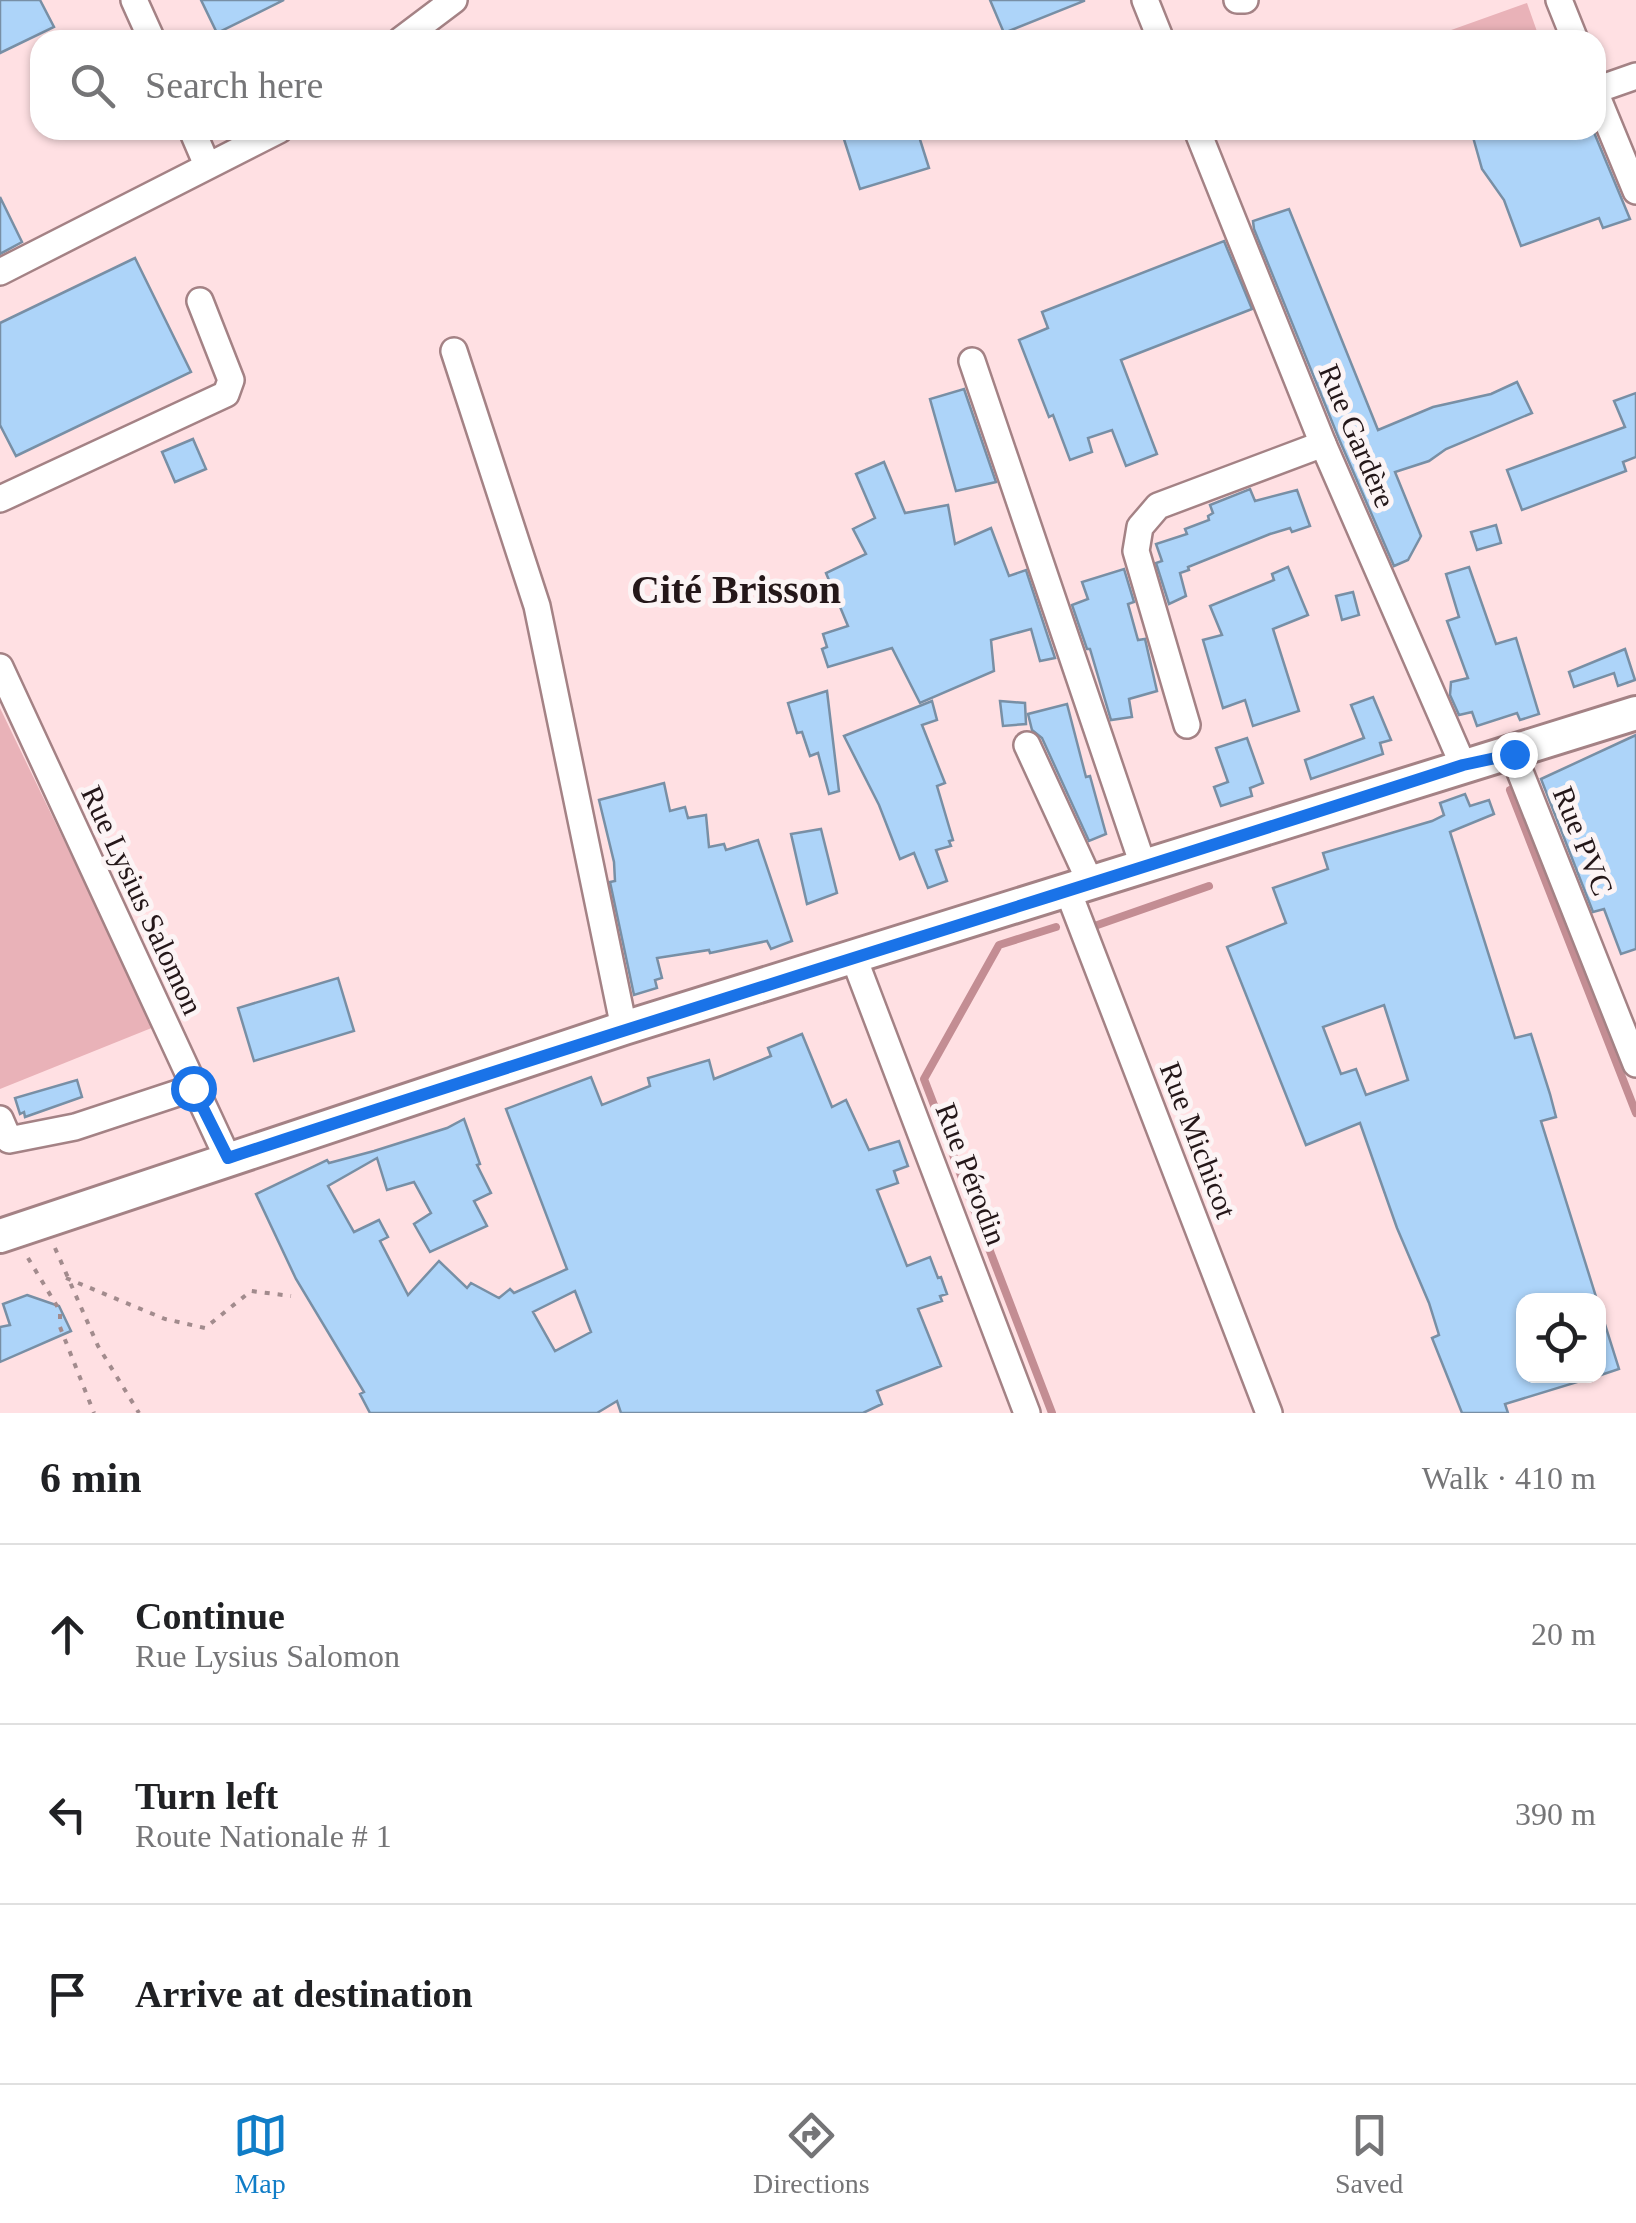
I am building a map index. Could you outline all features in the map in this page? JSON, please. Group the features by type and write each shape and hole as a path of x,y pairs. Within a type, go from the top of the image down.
{"main road":[{"path":"6,1234 624,1028 1636,714"}],"street":[{"path":"134,0 148,30"},
{"path":"414,30 454,0"},
{"path":"1144,0 1157,30"},
{"path":"1237,0 1245,0"},
{"path":"1559,0 1570,30"},
{"path":"1606,88 1636,76"},
{"path":"1606,117 1636,191"},
{"path":"196,140 207,165"},
{"path":"0,272 258,140"},
{"name":"Rue Gardère","path":"1201,140 1324,444 1463,765"},
{"path":"0,499 226,394 231,380 200,301"},
{"path":"454,350 537,606 624,1028"},
{"path":"972,361 1144,868"},
{"path":"1187,725 1136,551 1140,527 1158,506 1324,444"},
{"name":"Rue Lysius Salomon","path":"0,667 228,1158"},
{"name":"Rue Michicot","path":"1026,745 1268,1413"},
{"name":"Rue PVC","path":"1514,754 1636,1064"},
{"name":"Rue Pérodin","path":"854,958 1027,1413"},
{"path":"0,1120 9,1140 75,1127 193,1088"}],"path":[{"path":"45,1219 66,1278 98,1346 139,1413"},
{"path":"6,1234 60,1311 60,1327 94,1413"},
{"path":"66,1278 165,1319 205,1328 252,1291 291,1296"}],"shaded area":[{"path":"1527,3 1536,30 1451,30"},
{"path":"0,708 154,1027 0,1089"}],"building":[{"path":"0,0 40,0 54,27 30,30 30,39 0,53"},
{"path":"201,0 284,0 223,30 216,30"},
{"path":"990,0 1084,0 1012,30 1003,30"},
{"path":"844,140 920,140 929,168 860,189"},
{"path":"1474,140 1597,140 1630,219 1603,228 1599,218 1521,246 1504,200 1482,169"},
{"path":"0,197 22,242 0,254"},
{"path":"1289,209 1378,430 1433,407 1491,394 1517,382 1532,413 1446,449 1429,461 1395,472 1421,536 1408,560 1394,566 1254,229 1253,221"},
{"path":"1224,241 1252,309 1121,360 1157,454 1126,466 1112,430 1088,438 1092,452 1070,460 1019,340 1048,328 1042,312"},
{"path":"135,258 191,372 16,456 0,425 0,323"},
{"path":"964,389 996,482 956,491 930,399"},
{"path":"1636,393 1636,457 1623,462 1626,471 1522,510 1507,470 1625,427 1614,401"},
{"path":"193,439 206,469 175,482 162,452"},
{"path":"884,462 905,513 948,505 955,544 991,528 1009,576 1026,570 1055,658 1040,661 1031,629 991,640 994,671 920,703 892,648 828,667 822,649 827,647 823,634 848,626 826,573 866,554 853,529 875,518 856,474"},
{"path":"1250,489 1255,501 1297,490 1310,526 1270,534 1188,567 1180,573 1186,596 1169,604 1156,563 1162,561 1156,544 1187,534 1185,529 1209,520 1213,513 1210,505"},
{"path":"1496,525 1501,543 1477,550 1471,532"},
{"path":"1288,567 1308,615 1273,629 1299,711 1253,726 1245,700 1223,708 1203,640 1222,635 1210,606 1274,580 1272,574"},
{"path":"1469,567 1496,644 1516,638 1539,714 1520,720 1517,713 1477,726 1472,712 1459,715 1450,695 1451,682 1468,678 1447,621 1459,617 1446,574"},
{"path":"1124,569 1134,602 1128,604 1138,640 1145,639 1157,691 1129,699 1132,717 1111,720 1072,605 1088,599 1082,582"},
{"path":"1353,592 1359,615 1342,620 1336,596"},
{"path":"1625,649 1635,680 1618,686 1614,673 1574,687 1569,672"},
{"path":"827,691 839,791 829,794 818,753 810,756 802,732 797,733 788,703"},
{"path":"1373,697 1391,740 1380,743 1383,754 1311,779 1305,760 1364,738 1351,705"},
{"path":"932,701 937,720 922,725 945,783 937,786 953,840 949,841 951,846 936,850 947,881 928,888 914,853 900,859 879,805 844,736"},
{"path":"1000,701 1025,703 1026,724 1003,726"},
{"path":"1067,704 1106,834 1089,841 1042,738 1032,730 1028,714"},
{"path":"1636,735 1636,949 1621,954 1604,909 1593,912 1541,779"},
{"path":"1247,738 1263,783 1250,788 1252,796 1221,806 1214,787 1228,782 1216,748"},
{"path":"664,783 670,811 685,807 688,818 706,815 709,847 724,844 726,850 758,840 792,941 771,949 767,941 710,953 709,950 657,958 662,978 655,980 657,988 634,995 610,882 615,881 614,862 599,800"},
{"path":"1465,794 1470,806 1489,800 1494,814 1450,832 1515,1038 1531,1034 1550,1094 1556,1117 1541,1121 1595,1293 1516,1293 1516,1383 1574,1383 1505,1404 1508,1413 1462,1413 1432,1338 1439,1335 1429,1303 1397,1228 1360,1123 1306,1145 1227,947 1286,923 1273,888 1328,869 1323,853 1444,815 1440,803","holes":["1384,1005 1408,1080 1366,1095 1356,1069 1341,1074 1323,1027"]},
{"path":"821,829 837,893 807,904 791,834"},
{"path":"338,978 354,1031 254,1061 238,1008"},
{"path":"802,1034 832,1107 846,1100 869,1150 899,1141 908,1166 894,1171 898,1183 877,1190 907,1266 930,1257 938,1278 941,1277 947,1294 940,1296 942,1301 918,1309 941,1366 877,1391 882,1404 863,1413 621,1413 617,1401 597,1413 370,1413 360,1394 364,1392 296,1279 256,1194 327,1160 329,1163 374,1151 464,1119 480,1164 477,1165 491,1193 474,1201 487,1226 430,1252 414,1224 431,1213 414,1182 387,1190 377,1158 328,1186 354,1232 379,1220 388,1237 380,1241 408,1295 439,1261 467,1288 471,1283 499,1298 510,1289 514,1293 567,1269 506,1109 591,1077 602,1105 650,1086 648,1078 709,1060 714,1079 771,1056 768,1048","holes":["575,1291 591,1332 555,1351 533,1312"]},
{"path":"77,1080 82,1097 25,1117 24,1112 20,1114 15,1098"},
{"path":"27,1295 59,1306 71,1331 0,1362 0,1327 10,1325 3,1304"},
{"path":"1606,1328 1619,1369 1606,1373"}],"waterway":[{"path":"1510,790 1636,1113"},
{"path":"1086,929 1209,886"},
{"path":"1052,1413 924,1079 999,945 1056,927"}],"district":[{"name":"Cité Brisson","path":"736,589"}],"route":[{"path":"193,1088 228,1158 624,1028 1463,765 1514,754"}]}
